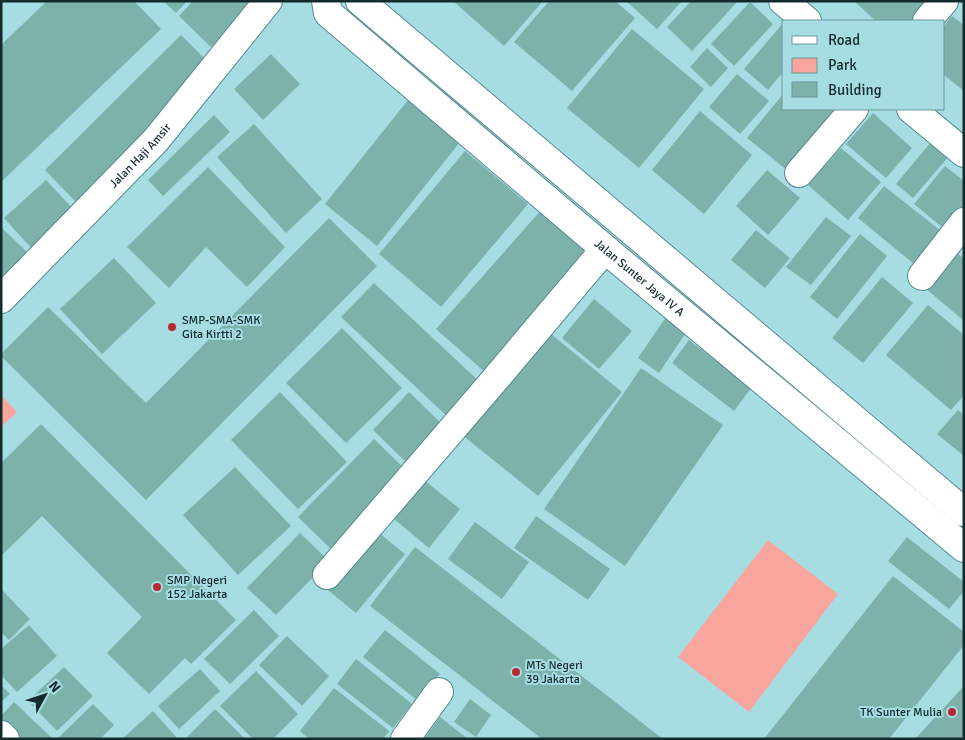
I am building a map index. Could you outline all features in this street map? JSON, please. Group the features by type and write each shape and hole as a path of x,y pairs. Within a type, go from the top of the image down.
{"street":[{"name":"Jalan Haji Amsir","path":"1,299 156,140 268,1"},
{"name":"Jalan Sunter Jaya IV A","path":"326,1 328,13 605,249 964,548"},
{"path":"360,1 964,512"},
{"path":"783,1 806,20"},
{"path":"928,20 944,1"},
{"path":"799,173 853,110"},
{"path":"912,110 964,153"},
{"path":"922,276 964,222"},
{"path":"327,575 492,384 605,249"},
{"path":"405,739 439,692"},
{"path":"1,735 5,739"}],"green space":[{"path":"1,395 17,412 1,427"},
{"path":"768,540 838,594 749,712 678,657"}],"building":[{"path":"47,1 134,1 161,29 1,182 1,45"},
{"path":"163,1 187,1 176,13"},
{"path":"193,1 254,1 211,47 179,16"},
{"path":"453,1 543,1 504,46"},
{"path":"549,1 615,1 635,18 572,91 514,42"},
{"path":"626,1 682,1 657,29"},
{"path":"691,1 738,1 692,51 667,27"},
{"path":"857,1 928,1 912,20 875,20 856,3"},
{"path":"750,2 773,24 734,66 711,44"},
{"path":"952,16 964,25 964,91 945,76 945,25"},
{"path":"782,24 782,73 768,90 744,69"},
{"path":"632,29 704,89 639,168 567,108"},
{"path":"181,35 212,66 76,202 45,170"},
{"path":"707,48 728,68 711,87 690,67"},
{"path":"271,54 300,84 263,120 234,89"},
{"path":"737,74 769,101 740,134 709,107"},
{"path":"782,95 782,110 836,110 787,170 747,138"},
{"path":"408,100 460,142 377,246 325,204"},
{"path":"700,111 752,155 704,214 652,170"},
{"path":"873,113 912,148 886,178 846,144"},
{"path":"214,115 230,132 163,196 148,180"},
{"path":"254,124 322,199 286,233 217,157"},
{"path":"931,142 949,156 913,198 896,184"},
{"path":"841,148 881,182 848,220 808,185"},
{"path":"465,151 528,204 441,307 379,254"},
{"path":"945,166 964,181 964,215 949,233 914,204"},
{"path":"208,167 285,247 247,287 206,247 169,288 127,247"},
{"path":"767,170 800,198 768,235 736,206"},
{"path":"46,180 76,212 34,251 4,218"},
{"path":"884,186 941,231 914,264 858,218"},
{"path":"543,208 592,253 486,373 436,329"},
{"path":"826,217 851,236 811,285 786,267"},
{"path":"329,218 377,266 146,500 1,356 48,307 146,403"},
{"path":"1,227 29,254 1,282"},
{"path":"756,230 790,258 765,288 731,260"},
{"path":"860,234 887,256 837,319 810,297"},
{"path":"955,251 964,259 964,321 924,287"},
{"path":"114,258 156,303 102,354 60,309"},
{"path":"882,277 913,303 863,363 832,338"},
{"path":"374,283 482,384 450,419 341,317"},
{"path":"594,299 632,331 599,369 562,338"},
{"path":"928,305 964,335 964,395 951,410 886,355"},
{"path":"666,317 687,331 659,373 638,358"},
{"path":"342,328 402,388 346,443 286,383"},
{"path":"546,330 622,392 538,496 461,434"},
{"path":"689,340 751,388 734,411 672,363"},
{"path":"641,368 723,425 625,566 544,509"},
{"path":"280,392 347,462 298,509 231,440"},
{"path":"409,392 445,427 408,464 373,430"},
{"path":"958,410 964,415 964,456 937,434"},
{"name":"SMP Negeri 152 Jakarta","path":"41,424 236,620 191,664 185,658 149,694 107,653 142,617 42,516 1,556 1,463"},
{"path":"374,439 408,472 332,550 298,517"},
{"path":"235,467 291,526 238,575 183,515"},
{"path":"419,476 460,509 429,548 388,514"},
{"path":"536,516 610,569 588,600 514,548"},
{"path":"475,522 529,562 502,599 448,559"},
{"path":"373,528 405,554 356,613 324,587"},
{"path":"300,533 329,561 276,615 247,588"},
{"path":"907,537 964,582 964,591 949,609 888,561"},
{"name":"MTs Negeri 39 Jakarta","path":"415,547 663,739 542,739 370,606"},
{"path":"893,576 964,632 964,645 889,739 764,739"},
{"path":"1,589 30,619 9,640 1,632"},
{"path":"254,610 279,636 230,684 204,659"},
{"path":"29,625 57,656 17,692 1,675 1,649"},
{"path":"385,630 440,674 418,701 363,657"},
{"path":"287,636 329,676 302,706 259,665"},
{"path":"356,659 412,704 393,728 337,684"},
{"path":"64,667 93,696 57,731 28,701"},
{"path":"200,669 220,691 179,729 158,706"},
{"path":"256,671 298,714 273,739 253,739 220,706"},
{"path":"1,685 10,694 1,702"},
{"name":"TK Sunter Mulia","path":"964,686 964,739 915,739"},
{"path":"334,688 389,731 383,739 309,739 300,731"},
{"path":"470,699 491,715 476,737 454,722"},
{"path":"14,702 53,739 15,739 1,726 1,716"},
{"path":"93,704 114,725 100,739 57,739"},
{"path":"215,709 245,739 189,739 187,737"},
{"path":"153,711 178,739 122,739"},
{"path":"440,717 468,739 424,739"}],"place":[{"name":"SMP-SMA-SMK Gita Kirtti 2","path":"172,327"},
{"name":"SMP Negeri 152 Jakarta","path":"157,587"},
{"name":"MTs Negeri 39 Jakarta","path":"516,672"},
{"name":"TK Sunter Mulia","path":"952,712"}]}
